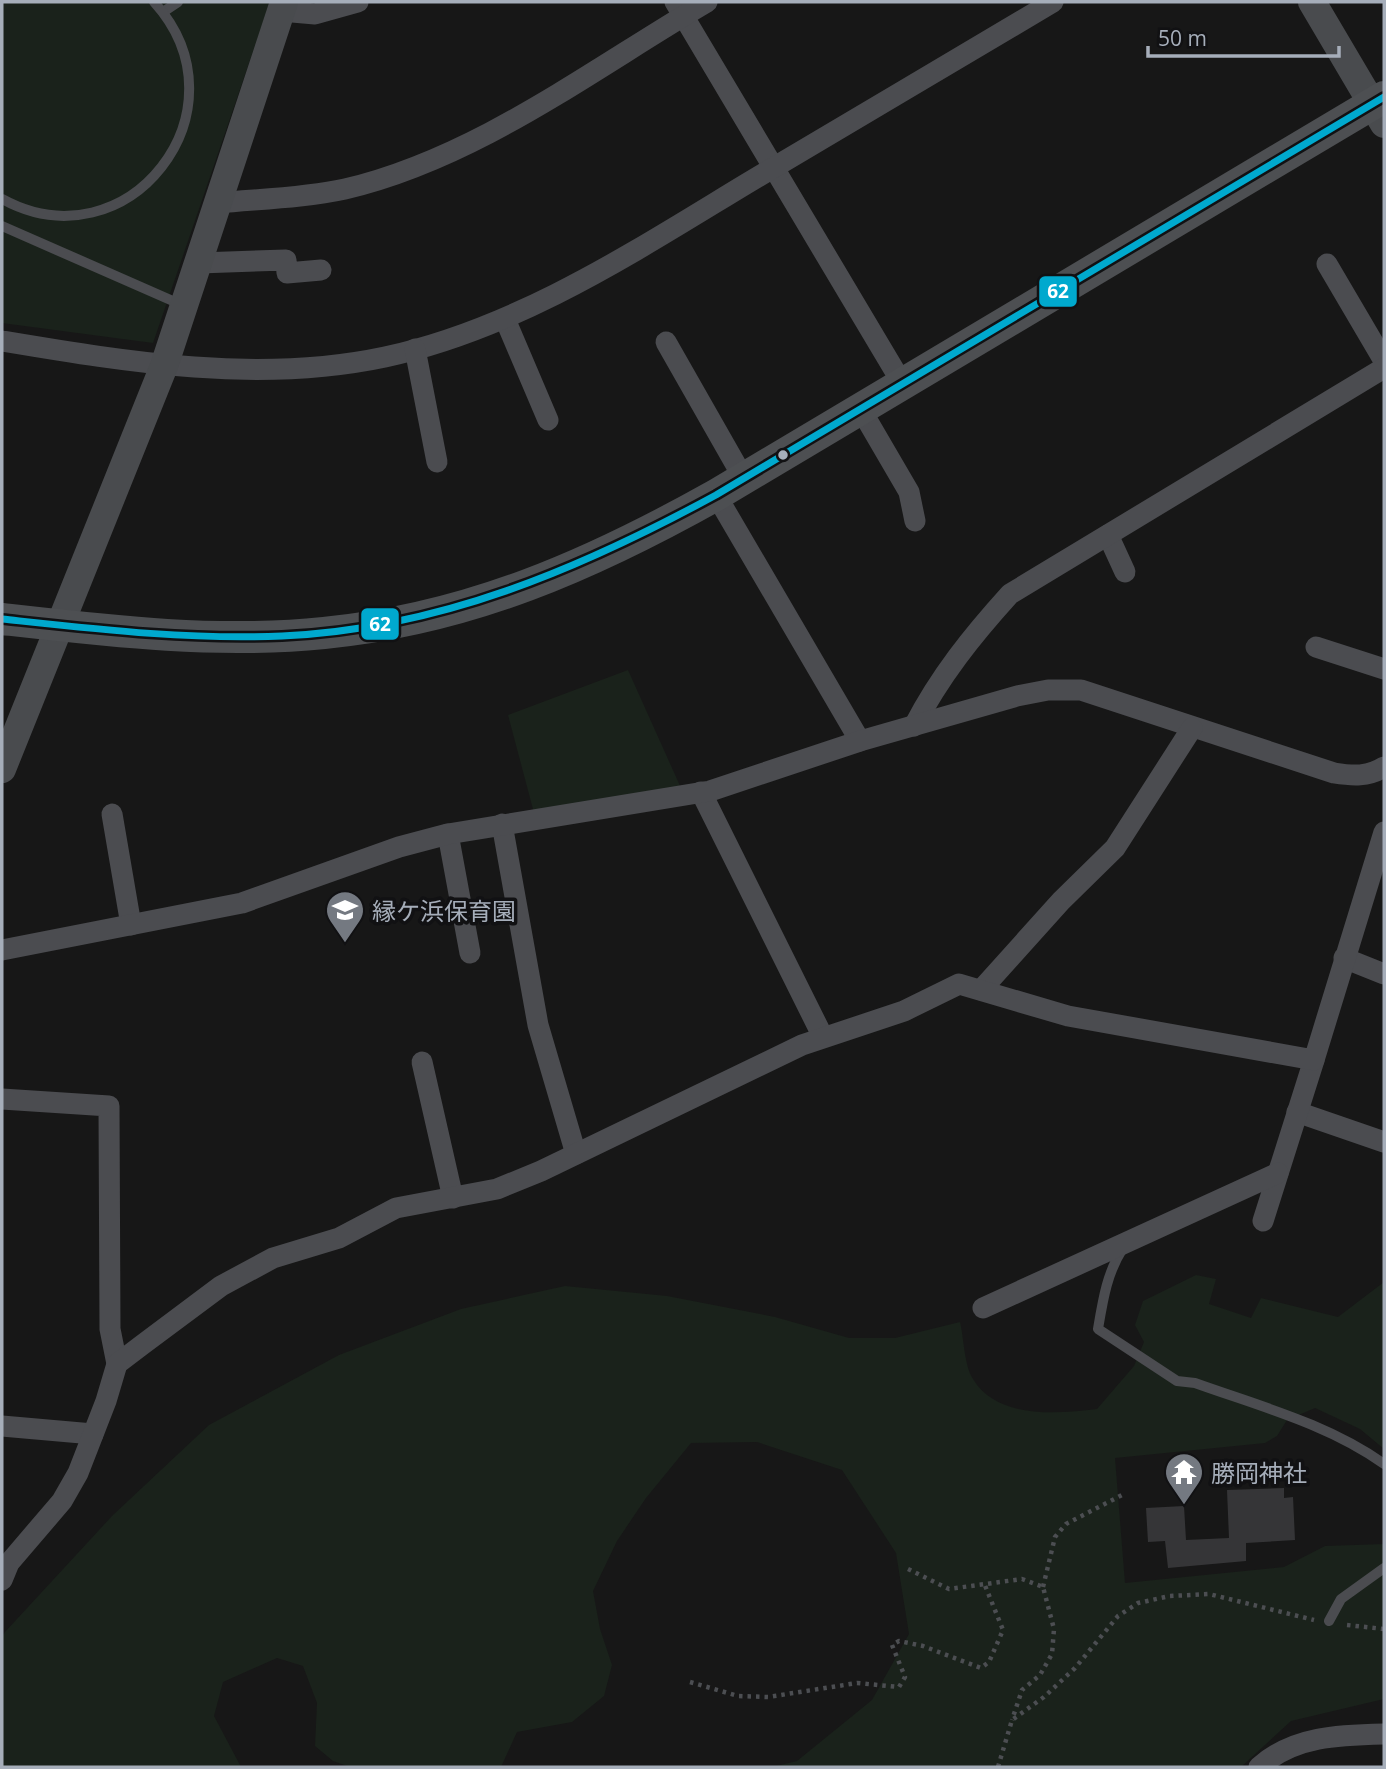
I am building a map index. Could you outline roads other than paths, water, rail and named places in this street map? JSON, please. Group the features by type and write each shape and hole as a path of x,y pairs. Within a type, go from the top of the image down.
{"main road":[{"path":"2,619 141,633 263,636 324,633 387,624 442,612 544,580 643,536 716,495 902,383 1380,108"}],"street":[{"path":"2,769 164,366 283,6 315,15 358,2"},
{"path":"218,203 343,189 405,170 481,138 679,9 707,2"},
{"path":"1312,2 1380,108"},
{"path":"2,341 164,366 281,370 383,358 415,349 505,319 651,242 1044,4"},
{"path":"679,9 902,383"},
{"path":"199,263 286,260 287,273 321,270"},
{"path":"914,726 934,686 964,645 1010,594 1384,368 1327,264"},
{"path":"505,319 548,420"},
{"path":"666,342 744,479"},
{"path":"415,349 437,462"},
{"path":"860,408 909,492 915,521"},
{"path":"716,495 860,741"},
{"path":"1108,535 1125,572"},
{"path":"1316,647 1384,669"},
{"path":"2,950 242,904 399,847 448,834 701,792 860,741 1017,696 1064,688 1106,698 1334,773 1363,775 1384,767"},
{"path":"981,990 1061,901 1115,848 1156,790 1192,728"},
{"path":"701,792 823,1037"},
{"path":"112,814 131,925"},
{"path":"502,824 538,1025 576,1154"},
{"path":"1263,1221 1384,832"},
{"path":"448,834 470,953"},
{"path":"1344,958 1384,974"},
{"path":"117,1364 220,1286 273,1258 339,1238 396,1208 497,1189 802,1045 905,1011 959,984 1068,1016 1314,1060"},
{"path":"422,1062 453,1198"},
{"path":"2,1099 109,1106 110,1329 117,1364 93,1434 62,1501 4,1569"},
{"path":"1297,1112 1384,1142"},
{"path":"982,1308 1278,1172"},
{"path":"2,1426 93,1434"},
{"path":"1259,1767 1273,1755 1300,1742 1349,1735 1384,1734"}],"lane":[{"path":"2,199 14,206 41,213 95,211 120,202 143,188 164,166 178,142 190,86 187,58 177,32 154,2"},
{"path":"163,12 178,2"},
{"path":"14,206 3,227 185,306"},
{"path":"1126,1242 1112,1265 1098,1329 1177,1381 1195,1383 1317,1427 1358,1445 1384,1464"},
{"path":"1329,1621 1341,1599 1384,1568"}],"place":[{"name":"縁ケ浜保育園","path":"345,944"},
{"name":"勝岡神社","path":"1184,1506"}]}
